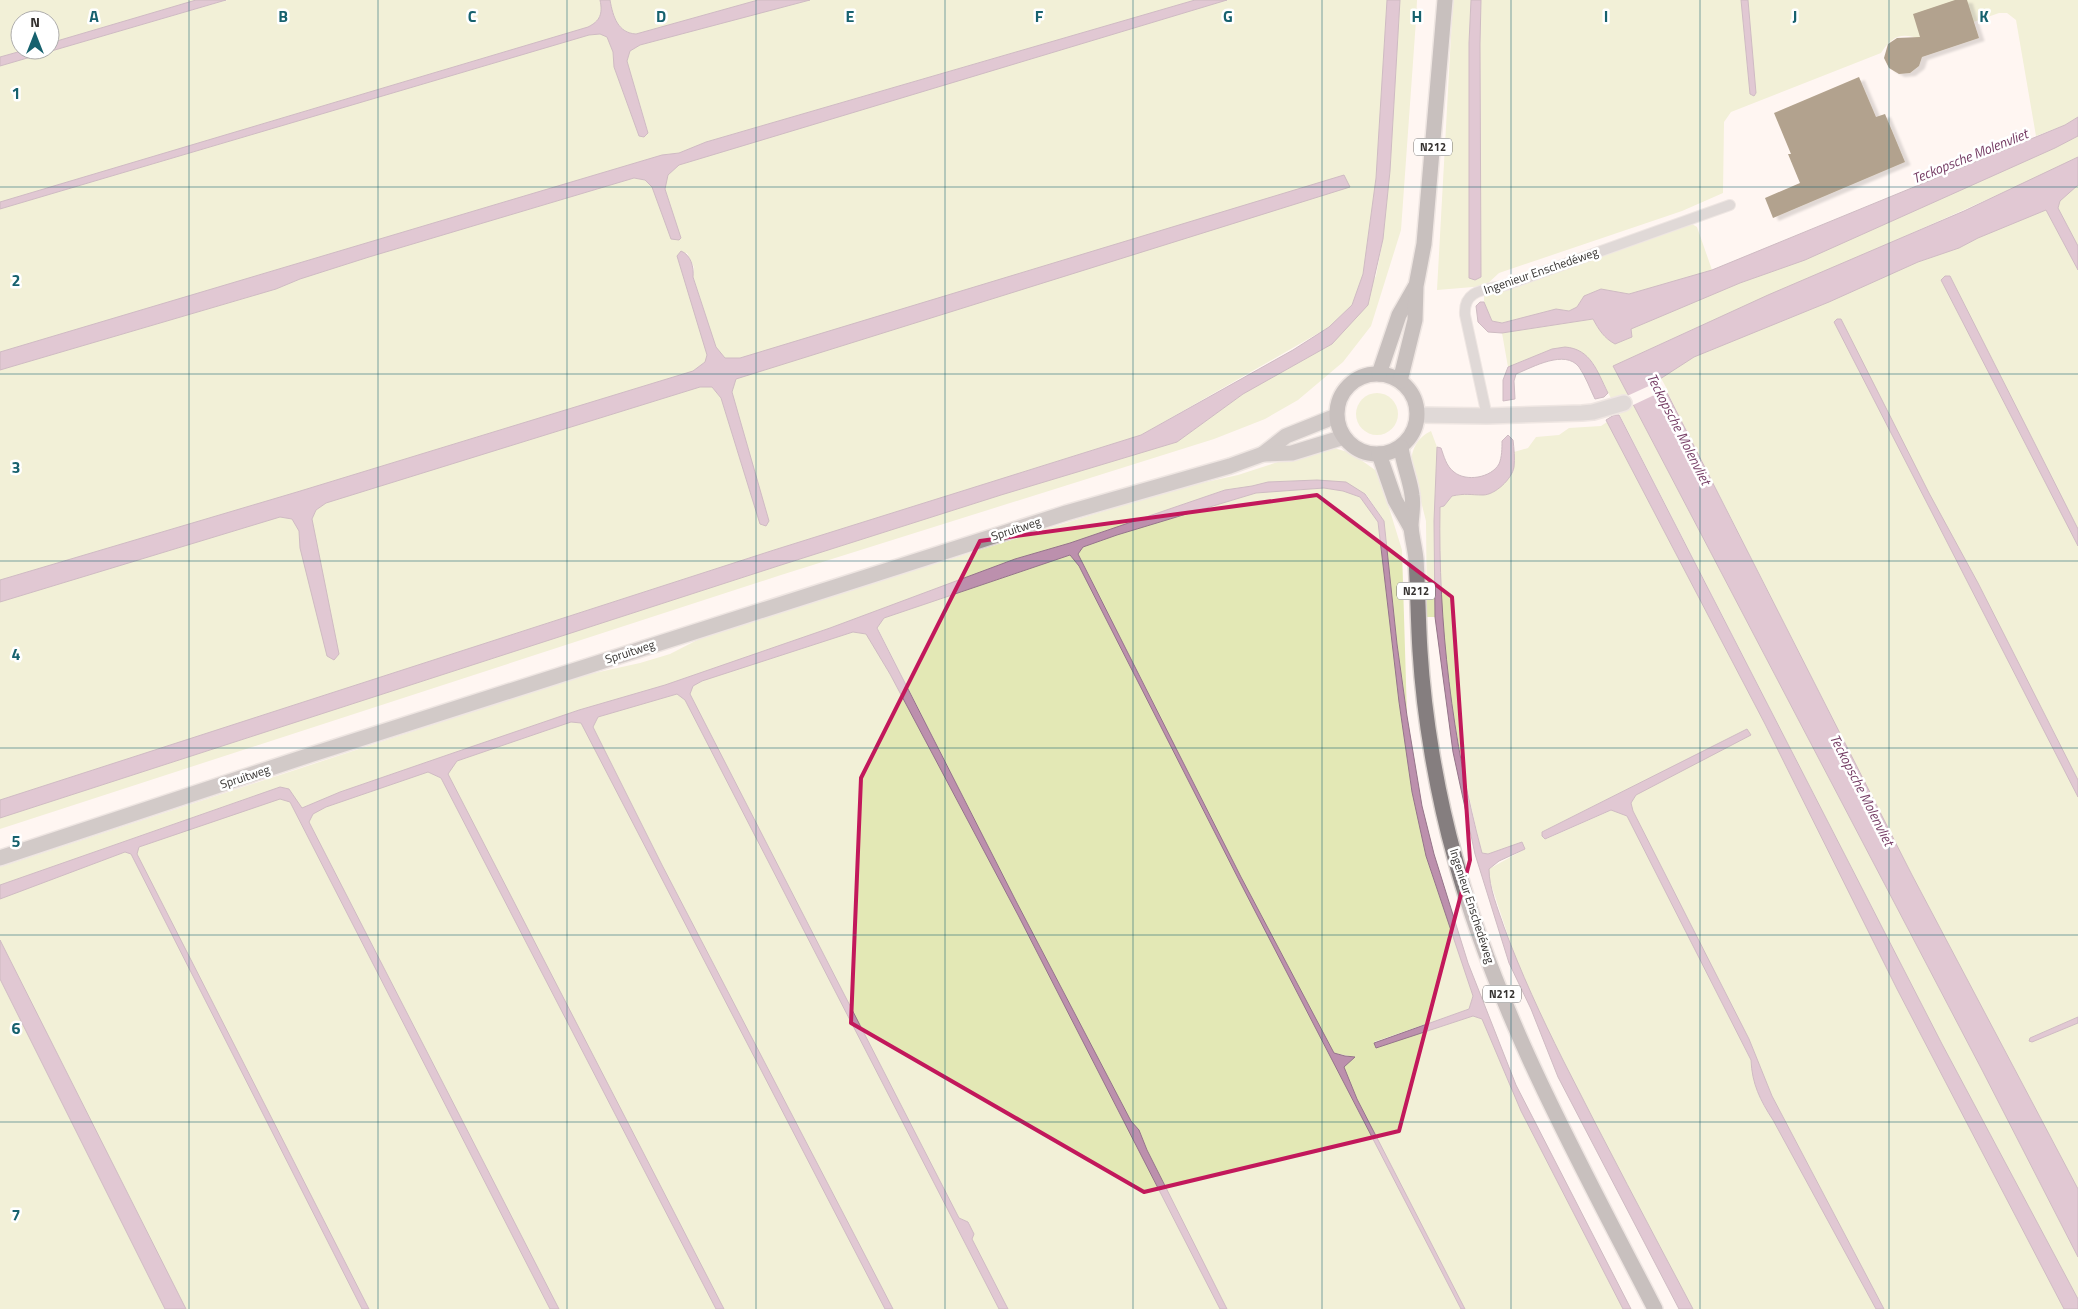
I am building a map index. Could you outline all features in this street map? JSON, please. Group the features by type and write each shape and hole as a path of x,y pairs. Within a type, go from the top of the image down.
{"main road":[{"name":"N212","path":"1400,381 1415,320 1416,286 1424,244 1445,0"},
{"name":"N212","path":"1379,374 1399,315 1416,286"},
{"path":"1367,375 1386,375 1400,381 1410,391 1416,404 1417,415 1412,434 1401,447 1379,454 1363,452 1349,444 1339,429 1336,416 1341,396 1347,387 1356,379 1367,375"},
{"name":"Spruitweg","path":"1263,454 1286,436 1336,416"},
{"name":"Spruitweg","path":"0,858 367,737 1066,513 1230,466 1263,454 1292,453 1344,437"},
{"name":"Ingenieur Enschedéweg","path":"1401,447 1413,496 1411,528 1416,558 1420,654 1426,710 1438,784 1455,858 1479,935 1543,1090 1655,1309"},
{"name":"Ingenieur Enschedéweg","path":"1379,454 1395,500 1411,528"}],"street":[{"path":"1417,415 1487,416 1592,412 1624,403"}],"lane":[{"name":"Ingenieur Enschedéweg","path":"1487,416 1465,315 1464,306 1467,299 1474,294 1506,285 1730,204"}],"highlighted area":[{"path":"1317,495 1452,597 1470,860 1399,1131 1144,1192 851,1023 861,778 980,541"}],"green space":[{"path":"0,0 196,0 60,40 60,10 10,10 10,54 0,57"},
{"path":"227,0 600,0 601,9 598,20 588,27 0,202 0,66 21,60 60,60 60,49"},
{"path":"610,0 758,0 636,34 625,31 617,23"},
{"path":"810,0 1195,0 706,142 679,153 662,155 0,352 0,209 589,35 600,34 607,36 613,52 614,67 639,136 644,137 648,132 627,61 630,51 640,45"},
{"path":"1227,0 1387,0 1376,178 1363,274 1352,305 1329,327 1141,435 774,550 0,800 0,602 280,517 292,519 299,531 300,548 316,510 326,503 700,387 712,387 721,398 760,524 769,521 732,392 736,379 1344,176 740,358 725,358 716,347 693,276 694,267 687,253 677,256 708,355 705,362 693,371 297,492 0,580 0,370 276,289 300,279 369,257 634,178 645,180 652,187 671,238 681,238 665,189 668,175 679,165"},
{"path":"1400,0 1417,0 1401,230 1371,326 1343,362 1298,400 1265,419 1214,439 781,575 0,829 0,818 778,566 1001,495 1177,442 1243,394 1332,344 1376,276 1383,239 1390,171"},
{"path":"1453,0 1471,0 1469,43 1469,277 1475,280 1481,277 1481,0 1741,0 1750,94 1754,96 1756,93 1748,0 2078,0 2078,117 2065,125 2036,136 2016,20 2007,13 1999,13 1922,40 1909,36 1898,37 1890,42 1881,53 1731,112 1724,122 1723,193 1682,211 1499,273 1485,286 1437,290"},
{"path":"2078,136 2078,157 2073,160 1613,366 2078,1257 2078,1299 1942,1044 1593,363 1552,349 1508,367 1502,333 1593,319 1602,333 1615,344 1632,337 1631,329 1740,283 1805,260"},
{"path":"2078,185 2078,246 2058,208 2060,201"},
{"path":"2046,210 2078,270 2078,529 1950,276 1945,276 1941,280 2078,546 2078,780 1978,583 1834,322 2078,797 2078,1017 2030,1038 2029,1041 2032,1042 2078,1023 2078,1189 1912,875 1660,378 1694,357 1829,302 1918,262 1959,248 1978,238"},
{"path":"1692,224 1697,227 1712,270 1629,294 1601,289 1584,296 1577,307 1569,311 1556,309 1501,323 1492,321 1484,302 1484,295 1508,289"},
{"path":"1373,393 1381,393 1392,399 1398,414 1392,429 1381,435 1373,435 1362,429 1356,418 1356,410 1362,399"},
{"path":"1607,422 1765,724 1897,989 2064,1309 1884,1309 1772,1096 1749,1039 1633,811 1631,803 1636,795 1747,729 1542,832 1546,839 1612,810 1627,816 1751,1060 1755,1085 1764,1106 1876,1309 1693,1309 1602,1137 1536,1007 1516,960 1489,878 1489,869 1525,849 1522,842 1488,854 1482,853 1463,765 1448,676 1442,616 1439,521 1440,507 1444,506 1452,496 1468,493 1511,475 1514,467 1514,452 1528,448 1536,437 1559,435 1569,428 1601,426"},
{"path":"1431,431 1437,447 1434,521 1435,617 1427,617 1426,521 1411,462 1416,444"},
{"path":"1334,448 1351,453 1378,472 1402,550 1407,716 1384,521 1366,494 1331,482 1317,480 1268,482 1225,490 1070,543 1015,559 830,628 665,685 579,710 340,792 302,808 289,789 280,787 0,885 0,867 581,676 640,663 670,654 707,635 1130,503"},
{"path":"1324,488 1343,491 1360,497 1378,522 1399,702 1412,792 1426,856 1473,996 1469,1009 1374,1042 1376,1048 1473,1016 1482,1019 1521,1111 1623,1309 1465,1309 1357,1099 1344,1067 1354,1057 1334,1053 1241,877 1078,554 1083,547 1117,535 1256,493"},
{"path":"1070,555 1079,566 1461,1309 1227,1309 1147,1150 1139,1130 1131,1121 1017,903 877,627 884,618"},
{"path":"853,632 867,634 890,674 1018,915 1220,1309 1008,1309 972,1239 969,1222 959,1218 690,694 693,686 702,681"},
{"path":"677,694 685,699 999,1309 893,1309 662,865 593,727 598,717"},
{"path":"571,722 581,723 604,765 885,1309 724,1309 447,774 457,761"},
{"path":"428,772 441,778 716,1309 559,1309 309,822 313,814 326,807"},
{"path":"280,798 290,802 550,1309 369,1309 136,854 139,847"},
{"path":"125,852 131,854 362,1309 186,1309 0,940 0,899"},
{"path":"0,979 165,1309 0,1309"}],"water":[{"path":"196,0 226,0 60,48 60,40"},
{"path":"600,0 610,0 617,23 625,31 636,34 758,0 810,0 640,45 630,51 627,61 648,133 644,137 639,136 614,67 613,52 607,37 600,34 589,35 0,209 0,202 588,27 598,20 600,16"},
{"path":"1195,0 1227,0 679,165 668,175 665,189 681,238 679,240 671,239 652,187 645,180 634,178 369,257 300,279 276,289 0,370 0,352 662,155 679,153 706,142"},
{"path":"1387,0 1400,0 1390,171 1383,239 1368,305 1332,344 1243,394 1177,442 1001,495 778,566 0,818 0,800 774,550 1141,435 1293,350 1329,327 1352,305 1363,274 1376,178"},
{"path":"1471,0 1481,0 1481,277 1475,280 1469,278 1469,43"},
{"path":"1741,0 1748,0 1756,93 1754,96 1750,94"},
{"path":"10,54 10,60 21,60 0,66 0,57"},
{"path":"2078,117 2078,136 2055,148 1805,260 1740,283 1631,329 1632,337 1615,344 1602,333 1593,319 1502,333 1488,332 1478,322 1476,306 1480,302 1484,302 1492,321 1502,323 1556,309 1569,311 1577,307 1584,296 1601,289 1629,294 1712,270 2065,125"},
{"name":"Teckopsche Molenvliet","path":"2078,157 2078,185 2060,201 2058,208 2078,246 2078,270 2046,210 1978,238 1959,248 1918,262 1829,302 1694,357 1660,379 1912,875 2078,1189 2078,1257 1613,366 1768,295 1964,211"},
{"path":"1344,175 1350,187 736,379 732,392 769,521 766,526 760,524 721,398 712,387 700,387 326,503 316,510 312,519 339,654 334,660 327,656 300,548 299,531 292,519 280,517 0,602 0,580 297,492 693,371 705,362 707,355 677,256 681,251 687,255 691,262 693,277 716,347 725,358 740,358"},
{"path":"1945,276 1950,276 2078,529 2078,546 1941,280"},
{"path":"1837,319 1841,319 2078,780 2078,797 1834,322"},
{"path":"1565,347 1581,352 1592,362 1608,393 1604,397 1595,399 1579,367 1573,362 1557,359 1516,374 1514,381 1515,399 1503,401 1503,380 1508,367 1552,349"},
{"path":"1614,415 1619,415 1942,1044 2078,1299 2078,1309 2064,1309 1897,989 1765,724 1606,420"},
{"path":"1508,435 1513,440 1514,467 1513,472 1506,481 1498,489 1488,494 1452,496 1444,506 1440,507 1444,638 1455,725 1471,811 1482,853 1488,854 1522,842 1525,849 1499,861 1489,869 1492,891 1504,927 1524,978 1555,1044 1693,1309 1679,1309 1558,1077 1531,1009 1509,963 1475,854 1453,752 1435,617 1434,521 1437,447 1441,448 1451,470 1465,477 1478,477 1490,473 1499,464 1502,441"},
{"path":"1317,480 1346,482 1365,494 1384,521 1397,644 1422,806 1434,854 1468,963 1516,1085 1631,1309 1623,1309 1521,1111 1482,1019 1473,1016 1376,1048 1374,1043 1469,1009 1473,996 1426,856 1412,792 1399,702 1378,522 1360,497 1343,491 1324,488 1256,493 1117,535 1083,547 1078,554 1241,877 1334,1053 1355,1057 1344,1067 1357,1099 1465,1309 1461,1309 1079,566 1070,555 884,618 877,628 1017,903 1131,1121 1139,1130 1147,1150 1227,1309 1220,1309 1018,915 890,674 866,634 853,632 702,681 693,686 690,694 959,1218 968,1222 974,1234 972,1239 1008,1309 999,1309 685,700 677,694 598,717 593,727 662,865 893,1309 885,1309 581,723 571,722 457,761 448,774 724,1309 716,1309 441,778 428,772 326,807 313,814 309,822 559,1309 550,1309 290,802 280,799 139,847 137,854 369,1309 362,1309 131,854 125,852 0,899 0,885 280,787 289,789 302,808 340,792 579,710 665,685 830,628 1015,559 1070,543 1225,490 1268,482"},
{"path":"1747,729 1751,735 1636,795 1631,803 1633,811 1749,1039 1772,1096 1884,1309 1876,1309 1764,1106 1757,1092 1751,1060 1627,816 1611,810 1545,839 1542,836 1542,832"},
{"path":"0,940 186,1309 165,1309 0,979"},
{"path":"2078,1017 2078,1023 2032,1042 2029,1041 2030,1038"}],"pier":[{"path":"1662,380 1667,389 1631,406 1627,396"}],"building":[{"path":"1955,0 1967,0 1979,38 1922,57 1919,66 1910,73 1899,74 1889,68 1884,58 1888,44 1897,38 1920,37 1913,14"},
{"path":"1859,77 1876,117 1885,114 1905,162 1773,218 1765,198 1800,183 1788,154 1791,154 1774,113"}]}
